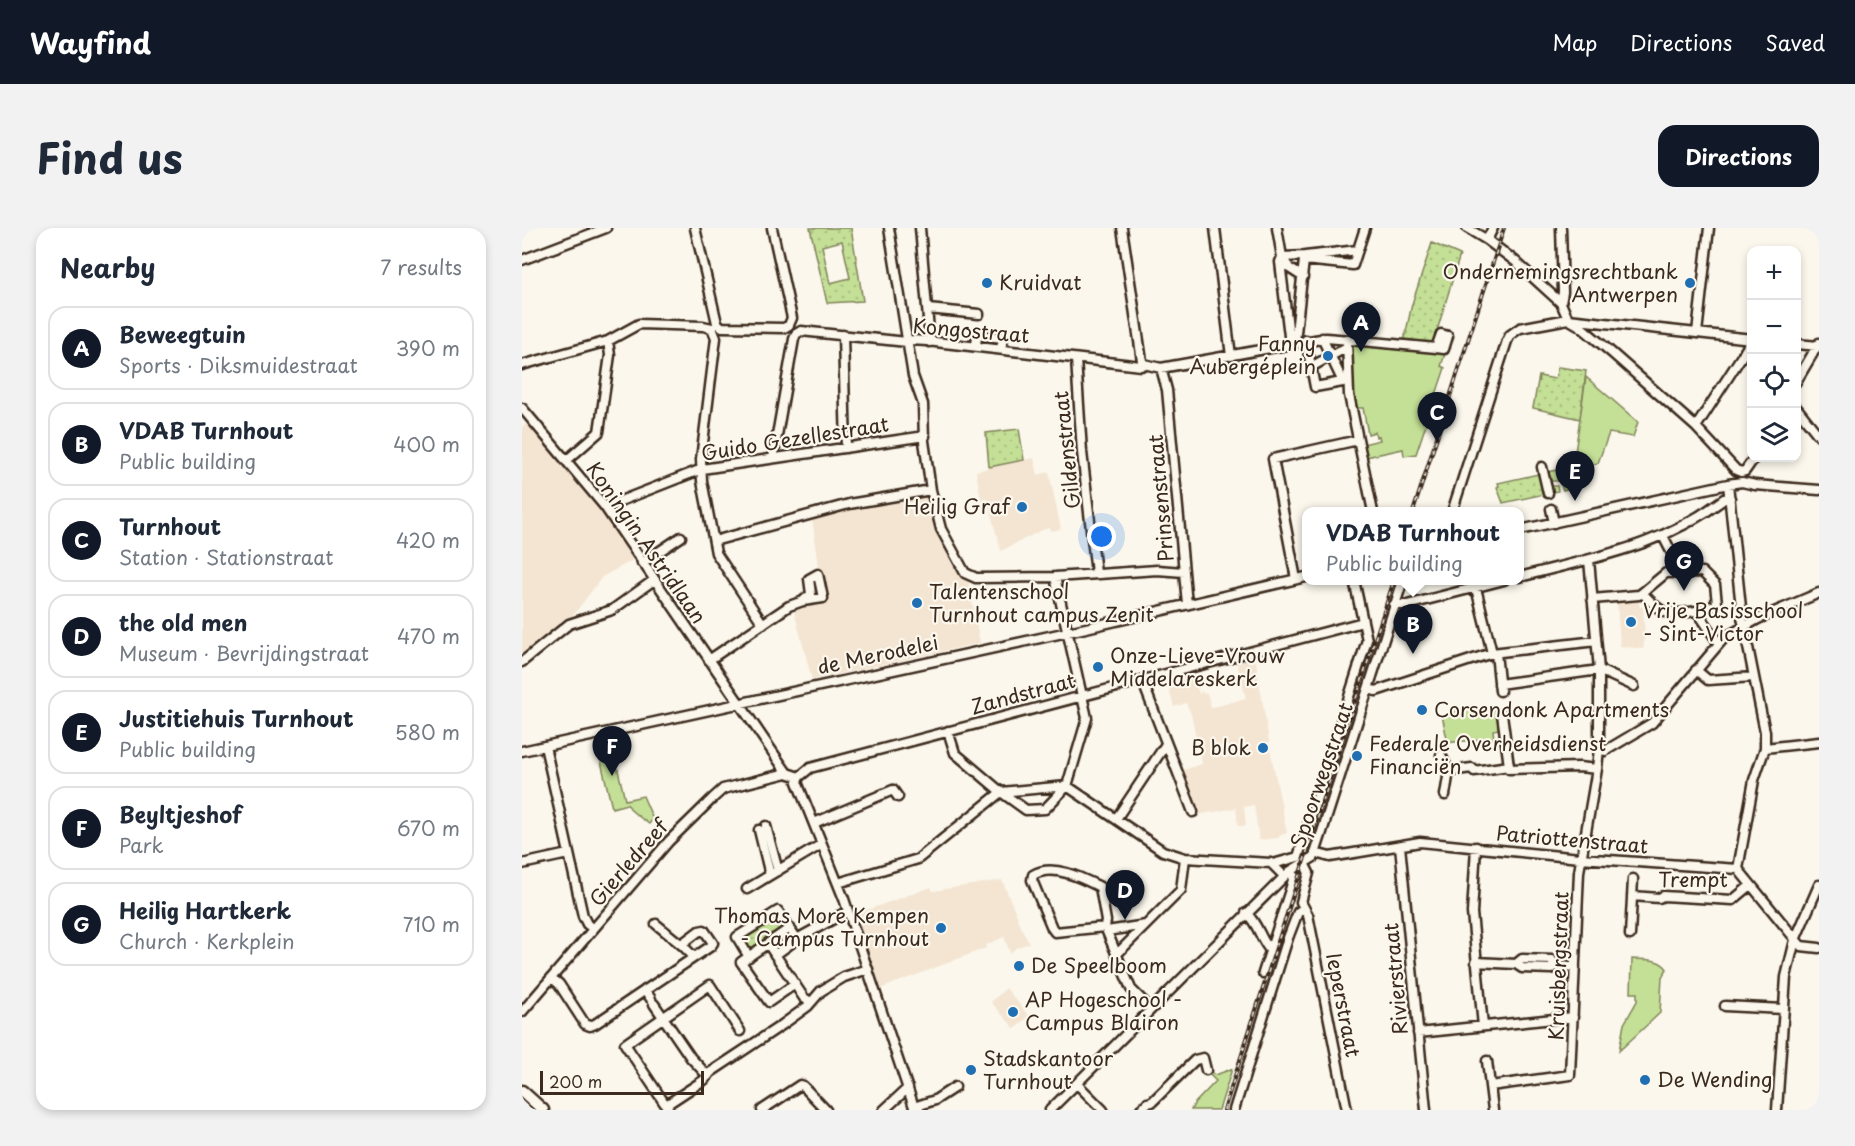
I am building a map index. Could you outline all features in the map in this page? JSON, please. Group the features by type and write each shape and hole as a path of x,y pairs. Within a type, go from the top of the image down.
{"main road":[{"path":"522,1091 543,1110"}],"street":[{"path":"522,260 606,228"},
{"path":"695,228 716,338 701,459 702,481 716,553 763,624"},
{"path":"522,365 608,341 639,324 784,328 789,325 792,318 772,228"},
{"path":"889,228 915,385 923,404 931,490 941,529 965,573 976,578 1055,577 1157,570 1184,572"},
{"path":"920,228 930,342"},
{"path":"1122,228 1144,364"},
{"path":"1215,228 1231,356"},
{"path":"1277,228 1282,257 1289,268 1303,277"},
{"path":"1282,257 1353,265 1365,228"},
{"path":"1468,228 1505,253 1561,303 1568,319 1612,353 1696,427 1736,470 1743,472 1752,462"},
{"path":"1487,240 1493,228"},
{"path":"1561,228 1563,292 1561,303"},
{"path":"1697,333 1709,228"},
{"path":"1305,258 1358,250"},
{"path":"1282,257 1280,262 1293,343"},
{"path":"1293,343 1305,258"},
{"path":"928,309 979,315"},
{"path":"1454,507 1509,337 1517,330 1527,326 1568,319 1747,339"},
{"name":"Kongostraat","path":"773,458 796,334 801,331 907,342 910,340 976,346 977,335 1003,338 1001,349 1131,365 1144,364 1161,369"},
{"path":"843,335 846,448"},
{"path":"1161,369 1322,338 1347,343 1362,341 1436,348"},
{"path":"1322,338 1329,356 1346,381"},
{"path":"1306,340 1315,387 1346,381"},
{"path":"566,461 599,432 610,355 608,341"},
{"path":"1311,367 1347,343"},
{"path":"1347,343 1346,381 1372,507"},
{"path":"1801,344 1818,345 1801,375"},
{"path":"1696,427 1747,348"},
{"name":"Gildenstraat","path":"1076,359 1081,433 1096,573"},
{"name":"Prinsenstraat","path":"1161,369 1167,390 1187,604"},
{"name":"Koningin Astridlaan","path":"522,408 605,507 785,771"},
{"path":"1798,408 1819,436"},
{"name":"Guido Gezellestraat","path":"605,507 702,469 925,436"},
{"path":"1296,579 1273,459 1358,440"},
{"path":"1542,467 1548,494"},
{"path":"1524,529 1742,482 1819,490"},
{"path":"1728,484 1744,627 1765,732 1765,748 1754,780 1738,869 1795,940 1801,945 1819,948"},
{"path":"714,541 849,504 931,490"},
{"path":"1524,576 1632,548 1688,524 1724,499 1730,498"},
{"path":"1551,508 1554,523"},
{"path":"1663,536 1677,563 1678,573"},
{"path":"642,563 681,537"},
{"name":"Kruisbergstraat","path":"1490,1086 1570,1075 1580,858 1599,748 1599,670 1589,560"},
{"path":"1592,599 1639,595 1666,573 1702,572 1715,585 1717,603 1697,611 1664,611 1642,593"},
{"path":"948,731 955,753 1026,810 1045,809 1067,786 1087,717 1055,577"},
{"name":"de Merodelei","path":"522,751 1177,608 1302,578"},
{"path":"522,662 569,624 612,610 654,580"},
{"path":"1273,864 1298,857 1367,640 1355,585"},
{"name":"Spoorwegstraat","path":"1234,1110 1288,938 1298,912 1304,908 1301,898 1309,873 1304,863 1311,860 1315,853 1401,585"},
{"path":"1394,604 1407,605 1486,585"},
{"path":"1476,588 1494,653 1499,687 1599,670 1634,686"},
{"path":"1599,748 1605,751 1648,726 1718,642 1758,619 1819,593"},
{"path":"709,660 789,606 803,601"},
{"path":"1697,611 1718,642"},
{"name":"Zandstraat","path":"799,777 810,768 1363,622"},
{"path":"1368,689 1376,690 1494,653 1596,641"},
{"path":"1696,670 1708,680 1754,677"},
{"path":"1142,680 1193,812"},
{"path":"1502,714 1509,769 1579,767 1597,769"},
{"path":"1765,748 1819,742"},
{"path":"1116,819 1166,744"},
{"path":"545,746 583,916 587,924 593,928"},
{"path":"1441,754 1449,771 1445,795"},
{"path":"1449,771 1472,768 1474,771 1509,766"},
{"path":"785,771 799,777 797,782 838,883 915,1109 955,1087"},
{"name":"Gierledreef","path":"522,1012 669,841 723,789 785,771"},
{"path":"838,883 918,859 1001,792 1067,786 1163,851 1185,858 1271,863 1286,874 1293,876 1263,973"},
{"path":"814,823 893,790 898,797"},
{"path":"763,828 774,873"},
{"name":"Patriottenstraat","path":"1315,853 1330,857 1420,842 1580,858 1738,869"},
{"path":"747,889 822,844"},
{"name":"Rivierstraat","path":"1400,846 1426,1110"},
{"path":"1476,847 1472,913 1483,1026"},
{"path":"522,864 568,854"},
{"path":"1117,954 1181,890 1185,858"},
{"path":"1050,1110 1286,874 1304,863"},
{"path":"1146,925 1106,929 1055,932 1032,880 1033,875 1038,872 1066,872 1100,887 1103,892 1106,929 1131,989 1151,1009"},
{"name":"Trempt","path":"1630,936 1633,879"},
{"name":"Trempt","path":"1632,896 1733,900 1752,885"},
{"path":"1777,1110 1786,977 1795,940 1819,885"},
{"name":"Ieperstraat","path":"1304,908 1308,915 1347,1110"},
{"path":"749,957 737,937 778,911 797,939"},
{"path":"775,955 797,939 848,911"},
{"path":"1246,913 1254,920 1270,950"},
{"path":"656,924 694,957"},
{"path":"790,928 741,962 769,1002 795,984"},
{"path":"552,978 559,984 585,1024 590,1026 713,945 706,932 699,931 686,940 683,946"},
{"path":"768,944 804,998 811,1002"},
{"path":"1476,962 1516,964 1522,968 1575,967"},
{"path":"740,1031 710,985 625,1044 667,1108 708,1076 782,1025 821,991 844,977 868,969"},
{"path":"645,990 691,1058 708,1076"},
{"path":"1725,1006 1783,1009"},
{"path":"1418,1033 1573,1017"},
{"path":"1140,1110 1147,1103 1152,1102 1195,1060 1203,1058 1206,1070"},
{"path":"1487,1060 1493,1110"},
{"path":"1077,1084 1102,1110"},
{"path":"762,1110 800,1085 826,1110"},
{"path":"884,1110 908,1088"}],"shaded area":[{"path":"529,422 600,509 633,560 602,577 575,613 522,653 522,427"},
{"name":"Heilig Graf","path":"1034,458 1038,475 1049,472 1061,529 1042,530 1001,551 987,499 981,500 976,471"},
{"name":"Talentenschool Turnhout campus Zenit","path":"928,494 939,530 968,580 980,643 812,680 794,611 824,602 812,518"},
{"name":"Vrije Basisschool - Sint-Victor","path":"1638,600 1640,607 1643,607 1645,637 1643,649 1620,646 1617,602"},
{"path":"1255,655 1287,833 1279,838 1259,840 1254,805 1244,807 1246,826 1238,826 1236,808 1197,815 1180,771 1202,764 1191,714 1186,703 1174,707 1166,678 1193,671 1199,694 1202,691 1203,694 1207,693 1211,707 1218,706 1246,698 1236,660"},
{"name":"Thomas More Kempen - Campus Turnhout","path":"1002,880 1029,943 1010,953 1004,937 986,945 986,948 880,989 856,914 931,887 933,891"},
{"name":"AP Hogeschool - Campus Blairon","path":"1006,988 1029,1016 1015,1029 991,1002"}],"green space":[{"path":"810,228 851,228 863,301 827,303","holes":["842,241 850,278 830,283 822,246"]},
{"path":"1432,243 1460,255 1433,344 1404,341 1412,304"},
{"path":"1353,343 1445,354 1441,366 1445,368 1416,454 1404,456 1403,449 1366,457 1363,444 1380,440 1379,436 1376,437 1375,432 1368,434 1363,408 1357,408 1350,347"},
{"path":"1558,367 1586,371 1580,419 1533,408 1539,376 1555,379"},
{"path":"1586,377 1638,422 1633,437 1609,433 1598,463 1572,473"},
{"path":"1019,429 1024,460 989,467 986,433"},
{"path":"1566,468 1570,488 1563,490 1559,481 1550,481 1551,486 1557,486 1558,491 1503,503 1497,487 1498,483"},
{"path":"1474,707 1476,710 1497,711 1499,729 1493,730 1494,738 1444,743 1447,739 1442,715"},
{"path":"605,747 606,755 614,753 625,800 643,796 653,819 649,824 633,812 627,804 612,808 598,749"},
{"path":"777,915 786,926 750,952 742,938"},
{"path":"1632,959 1656,961 1667,969 1662,977 1660,1013 1619,1051 1624,1024 1637,1001 1637,993 1631,993"},
{"path":"1232,1069 1219,1110 1191,1110 1216,1081 1208,1073 1209,1071 1215,1075"}],"railway":[{"path":"1415,507 1504,228"},
{"path":"1224,1110 1392,585"}],"place":[{"name":"Kruidvat","path":"987,283"},
{"name":"Ondernemingsrechtbank Antwerpen","path":"1690,283"},
{"name":"Beweegtuin","path":"1361,352"},
{"name":"Fanny Aubergéplein","path":"1328,356"},
{"name":"Turnhout","path":"1437,442"},
{"name":"Justitiehuis Turnhout","path":"1575,501"},
{"name":"Heilig Graf","path":"1022,507"},
{"name":"Heilig Hartkerk","path":"1684,591"},
{"name":"Talentenschool Turnhout campus Zenit","path":"917,603"},
{"name":"Vrije Basisschool - Sint-Victor","path":"1631,622"},
{"name":"VDAB Turnhout","path":"1413,654"},
{"name":"Onze-Lieve-Vrouw Middelareskerk","path":"1098,667"},
{"name":"Corsendonk Apartments","path":"1422,710"},
{"name":"B blok","path":"1263,748"},
{"name":"Federale Overheidsdienst Financiën","path":"1357,756"},
{"name":"Beyltjeshof","path":"612,776"},
{"name":"the old men","path":"1125,920"},
{"name":"Thomas More Kempen - Campus Turnhout","path":"941,928"},
{"name":"De Speelboom","path":"1019,966"},
{"name":"AP Hogeschool - Campus Blairon","path":"1013,1012"},
{"name":"Stadskantoor Turnhout","path":"971,1070"},
{"name":"De Wending","path":"1645,1080"}]}
